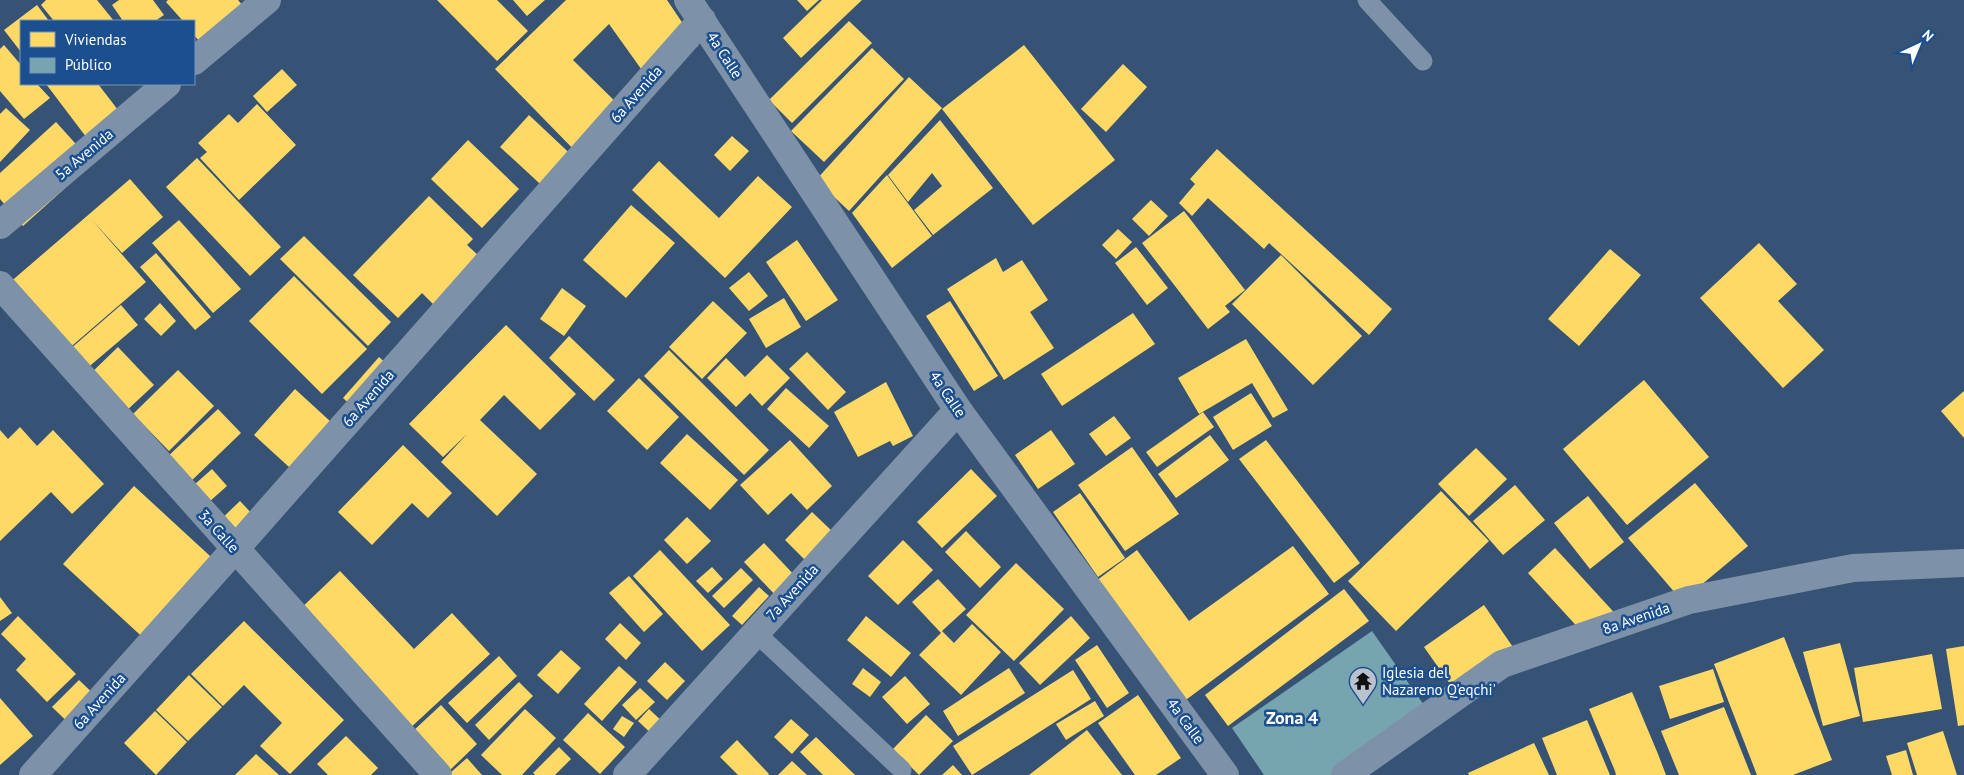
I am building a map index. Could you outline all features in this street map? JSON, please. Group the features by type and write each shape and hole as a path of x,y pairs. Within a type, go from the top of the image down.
{"street":[{"path":"195,60 266,0"},
{"name":"4a Calle","path":"695,10 958,410 1225,775"},
{"name":"6a Avenida","path":"33,775 236,549 695,10"},
{"name":"5a Avenida","path":"0,225 166,85"},
{"name":"3a Calle","path":"0,286 438,775"},
{"name":"7a Avenida","path":"627,775 958,410"},
{"name":"8a Avenida","path":"1345,775 1502,664 1670,606 1689,600 1853,568 1964,563"}],"lane":[{"path":"1367,0 1422,61"},
{"path":"755,632 902,770"}],"building: Viviendas":[{"path":"46,0 97,0 113,20 53,20 41,5"},
{"path":"119,0 153,0 164,15 156,20 122,20 112,5"},
{"path":"168,0 238,0 254,19 211,55 195,36 195,20 182,20 166,2"},
{"path":"437,0 497,0 528,31 497,61"},
{"path":"513,0 545,0 527,16"},
{"path":"566,0 667,0 698,46 649,80 609,24 573,60 629,115 584,160 495,69"},
{"path":"797,0 819,0 807,11"},
{"path":"822,0 862,0 801,58 783,38"},
{"path":"37,5 48,20 20,20 20,51 4,30"},
{"path":"849,21 872,43 792,123 769,100"},
{"path":"4,45 20,64 20,85 38,85 50,98 24,119 0,91 0,49"},
{"path":"1024,45 1115,160 1033,225 942,109"},
{"path":"872,48 904,79 824,162 791,131"},
{"path":"1123,64 1147,87 1106,132 1081,109"},
{"path":"282,69 297,85 267,112 253,96"},
{"path":"909,77 942,108 849,211 816,180"},
{"path":"47,85 99,85 132,128 99,154"},
{"path":"257,104 296,145 239,200 200,158 207,152 198,143 229,114 238,123"},
{"path":"6,108 30,130 0,162 0,114"},
{"path":"529,115 580,163 551,194 500,147"},
{"path":"940,120 993,188 933,235 914,210 942,186 932,173 908,202 888,175"},
{"path":"56,122 93,163 23,226 0,199 0,173"},
{"path":"732,136 749,151 730,171 714,155"},
{"path":"468,140 519,189 482,228 431,179"},
{"path":"1217,149 1392,309 1369,335 1269,243 1264,249 1208,198 1192,216 1179,203 1195,184 1190,179"},
{"path":"197,158 281,247 250,276 166,187"},
{"path":"659,161 719,218 758,176 792,207 725,278 632,190"},
{"path":"887,175 932,236 892,268 852,213"},
{"path":"130,179 163,217 122,253 91,219 146,282 66,351 8,284"},
{"path":"429,196 473,239 467,245 491,267 444,315 422,293 398,318 353,275"},
{"path":"1151,200 1168,216 1149,236 1132,219"},
{"path":"631,205 675,243 626,298 583,260"},
{"path":"1184,211 1245,290 1225,306 1230,312 1208,329 1142,243"},
{"path":"179,220 241,289 213,313 152,243"},
{"path":"1118,229 1132,242 1116,259 1102,245"},
{"path":"304,236 391,322 368,346 280,259"},
{"path":"797,240 838,300 806,321 766,262"},
{"path":"1759,243 1797,284 1778,301 1824,350 1783,388 1700,298"},
{"path":"1136,247 1168,288 1147,305 1115,263"},
{"path":"1610,249 1641,275 1579,346 1548,319"},
{"path":"156,253 211,317 195,330 140,267"},
{"path":"1281,255 1362,336 1313,385 1232,304"},
{"path":"996,258 1003,272 1022,260 1048,300 1030,312 1054,348 1004,380 947,289"},
{"path":"749,272 768,296 749,311 729,288"},
{"path":"294,276 367,349 322,394 249,321"},
{"path":"562,288 586,306 564,336 540,319"},
{"path":"784,298 801,327 766,348 749,319"},
{"path":"713,301 747,333 702,379 669,347"},
{"path":"950,301 998,376 974,391 926,316"},
{"path":"160,303 176,321 161,336 144,319"},
{"path":"121,305 138,325 85,370 69,350"},
{"path":"1133,313 1155,344 1062,406 1041,374"},
{"path":"506,325 576,394 540,430 504,395 480,420 537,474 497,516 441,462 467,434 443,457 409,424"},
{"path":"569,336 615,380 594,401 549,358"},
{"path":"1246,339 1288,410 1273,418 1252,383 1199,414 1178,378"},
{"path":"118,347 154,385 124,413 88,376"},
{"path":"669,350 769,450 744,475 644,376"},
{"path":"807,352 846,392 828,410 789,369"},
{"path":"767,355 790,378 762,406 750,393 736,407 707,378 726,358 745,377"},
{"path":"379,357 400,376 364,417 343,398"},
{"path":"178,370 214,406 169,451 133,414"},
{"path":"639,378 679,417 647,450 607,411"},
{"path":"1644,380 1709,457 1627,525 1563,449"},
{"path":"886,382 913,436 893,446 890,441 858,457 834,412"},
{"path":"786,388 829,426 809,448 767,409"},
{"path":"295,389 343,433 301,478 254,435"},
{"path":"1964,391 1964,438 1941,411"},
{"path":"1251,393 1272,426 1233,450 1213,417"},
{"path":"218,409 241,433 187,485 164,460"},
{"path":"1203,412 1214,427 1157,467 1146,452"},
{"path":"1114,416 1131,438 1106,456 1089,434"},
{"path":"20,427 37,446 53,430 104,484 72,514 51,492 0,541 0,430 8,439"},
{"path":"1051,430 1075,464 1038,489 1015,455"},
{"path":"687,434 738,480 710,510 660,463"},
{"path":"1210,435 1229,460 1176,498 1158,474"},
{"path":"790,440 832,486 807,510 791,493 768,515 740,485"},
{"path":"1266,440 1360,563 1334,583 1239,459"},
{"path":"403,445 452,493 428,518 412,503 372,545 338,512"},
{"path":"1132,447 1179,514 1125,551 1078,485"},
{"path":"1476,448 1507,479 1469,516 1438,484"},
{"path":"212,469 227,486 200,510 185,493"},
{"path":"971,469 997,496 942,548 917,522"},
{"path":"1695,483 1748,546 1682,601 1628,538"},
{"path":"1515,485 1545,520 1503,555 1473,521"},
{"path":"134,486 222,567 150,644 63,564"},
{"path":"1441,491 1489,541 1396,631 1348,581"},
{"path":"1080,493 1125,558 1098,577 1053,512"},
{"path":"1588,496 1624,542 1590,569 1554,523"},
{"path":"240,501 254,516 229,540 215,525"},
{"path":"812,512 833,532 805,560 785,540"},
{"path":"687,517 711,541 687,564 664,540"},
{"path":"966,531 1001,567 980,588 945,552"},
{"path":"903,540 933,570 898,605 868,576"},
{"path":"764,543 797,578 778,598 744,562"},
{"path":"1293,546 1329,594 1183,702 1096,581 1137,550 1189,621"},
{"path":"1555,548 1621,620 1594,645 1528,573"},
{"path":"660,550 730,625 702,651 633,576"},
{"path":"1016,563 1064,609 1014,661 966,615"},
{"path":"712,567 723,579 708,593 696,581"},
{"path":"741,568 753,580 724,608 712,596"},
{"path":"340,571 414,649 452,613 490,654 407,731 297,612"},
{"path":"629,576 663,614 644,632 609,593"},
{"path":"938,579 966,609 942,631 954,643 972,624 1001,652 961,695 919,655 941,633 912,602"},
{"path":"759,587 769,596 742,625 732,616"},
{"path":"1344,589 1369,621 1228,726 1205,695"},
{"path":"0,597 12,613 0,621"},
{"path":"1484,605 1517,653 1457,694 1424,647"},
{"path":"18,616 76,674 47,702 16,670 26,659 1,634"},
{"path":"866,616 911,653 891,677 847,640"},
{"path":"1071,616 1090,638 1040,685 1019,663"},
{"path":"244,621 344,720 290,774 260,746 282,723 244,685 223,706 191,674"},
{"path":"620,623 641,643 626,660 605,639"},
{"path":"1784,637 1832,760 1793,775 1757,775 1714,664"},
{"path":"1840,643 1860,716 1823,726 1803,652"},
{"path":"1097,645 1129,693 1107,708 1075,660"},
{"path":"1964,646 1964,725 1958,726 1946,649"},
{"path":"561,650 581,668 558,694 537,675"},
{"path":"1932,654 1942,709 1863,722 1854,668"},
{"path":"499,656 517,676 467,723 448,703"},
{"path":"665,662 685,681 667,700 647,681"},
{"path":"619,666 637,682 602,721 584,704"},
{"path":"863,668 881,682 870,697 852,684"},
{"path":"1009,668 1025,693 958,736 943,711"},
{"path":"1713,669 1724,702 1670,719 1659,686"},
{"path":"1073,670 1091,699 972,775 953,746"},
{"path":"189,675 222,707 188,741 156,710"},
{"path":"905,676 930,704 907,724 882,697"},
{"path":"79,680 102,702 76,730 52,707"},
{"path":"519,682 533,696 489,740 475,725"},
{"path":"640,688 655,702 636,720 622,705"},
{"path":"1632,692 1666,775 1616,775 1589,709"},
{"path":"1138,695 1181,758 1156,775 1135,775 1098,723"},
{"path":"0,698 33,736 0,765"},
{"path":"1095,701 1104,716 1066,740 1056,724"},
{"path":"441,705 477,744 449,771 412,732"},
{"path":"1724,707 1751,775 1679,775 1661,731"},
{"path":"525,709 556,738 522,775 502,775 481,755"},
{"path":"649,709 666,725 655,737 638,721"},
{"path":"155,711 187,742 156,775 124,743"},
{"path":"588,713 625,747 600,774 563,740"},
{"path":"926,715 953,741 919,775 893,749"},
{"path":"622,716 634,723 624,737 613,729"},
{"path":"791,719 809,735 792,754 774,737"},
{"path":"1587,720 1610,775 1557,775 1542,738"},
{"path":"1087,730 1122,775 1029,775"},
{"path":"1943,731 1957,775 1917,775 1907,743"},
{"path":"346,736 378,768 371,775 328,775 317,764"},
{"path":"816,737 855,775 823,775 800,752"},
{"path":"737,740 768,775 738,775 720,757"},
{"path":"1534,743 1549,775 1469,775 1468,773"},
{"path":"559,747 571,759 555,775 535,775 533,773"},
{"path":"1906,750 1913,775 1892,775 1886,756"},
{"path":"256,754 279,775 235,775"},
{"path":"467,758 482,775 452,775 450,773"},
{"path":"792,761 807,775 778,775"},
{"path":"953,765 962,775 942,775"}],"building: Público":[{"path":"1372,631 1433,718 1351,775 1264,775 1232,728"}],"place":[{"name":"Iglesia del Nazareno Q'eqchi'","path":"1363,705"}],"district":[{"name":"Zona 4","path":"1292,717"}]}
